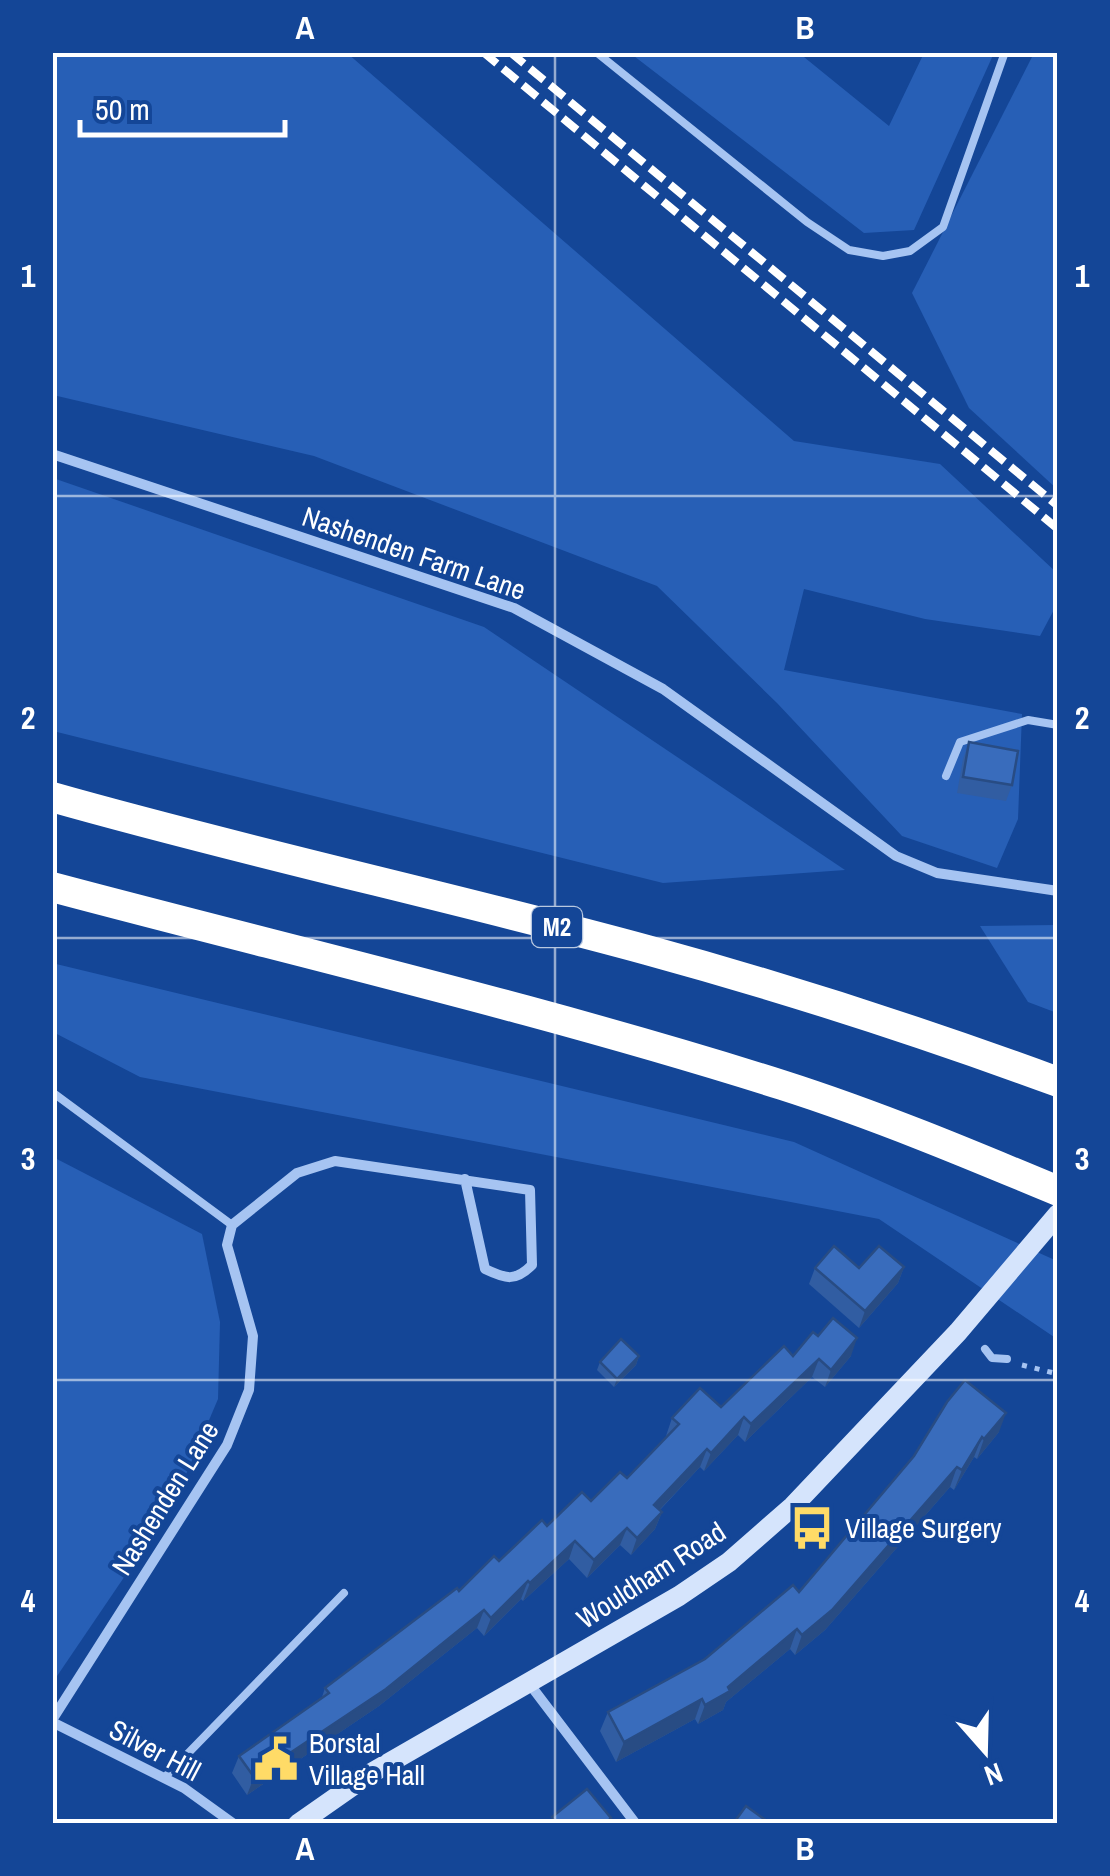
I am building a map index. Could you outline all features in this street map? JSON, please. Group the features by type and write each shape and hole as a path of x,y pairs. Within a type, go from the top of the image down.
{"highway":[{"name":"M2","path":"52,797 166,830 648,950 897,1024 1056,1081"},
{"path":"52,887 610,1032 786,1086 1058,1191"}],"street":[{"name":"Nashenden Farm Lane","path":"52,454 514,608 664,689 896,856 937,873 1058,891"},
{"path":"232,1225 298,1173 335,1161 465,1179 530,1190 532,1265 521,1276 506,1279 486,1270 465,1179"},
{"name":"Wouldham Road","path":"298,1824 368,1775 679,1596 766,1531 958,1332 1058,1214"},
{"name":"Nashenden Lane","path":"52,1720 228,1444 245,1404 250,1390 253,1336 227,1246 232,1225"},
{"path":"528,1682 636,1824"},
{"name":"Silver Hill","path":"52,1720 164,1778 234,1824"}],"lane":[{"path":"596,52 807,222 849,250 882,256 910,251 943,227 1005,52"},
{"path":"946,776 960,742 1028,720 1058,725"},
{"path":"52,1092 232,1225"},
{"path":"985,1348 992,1358 1007,1359"},
{"path":"164,1778 344,1594"}],"path":[{"path":"1048,1374 1058,1377"}],"shaded area":[{"path":"53,53 347,53 794,441 940,464 1057,573 1057,604 1040,636 925,619 804,589 784,670 1022,714 1018,819 997,868 902,836 777,703 657,586 314,456 53,395"},
{"path":"630,53 799,53 889,126 924,53 994,53 914,230 864,233"},
{"path":"1034,53 1057,53 1057,489 969,408 912,293"},
{"path":"53,478 484,627 845,870 663,883 53,731"},
{"path":"1058,925 1057,1013 1028,1002 980,926"},
{"path":"52,963 794,1142 1057,1261 1057,1339 879,1219 140,1077 53,1032"},
{"path":"53,1157 202,1234 220,1322 218,1399 173,1505 53,1682"}],"building":[{"path":"969,742 1018,751 1012,785 963,777"},
{"path":"834,1246 859,1268 879,1246 904,1267 865,1311 815,1268"},
{"path":"833,1318 857,1338 831,1370 819,1359 751,1424 744,1417 711,1453 707,1449 654,1505 662,1512 637,1538 627,1528 594,1560 575,1541 491,1618 484,1610 386,1689 254,1777 239,1756 329,1693 325,1688 457,1588 459,1591 494,1556 499,1561 542,1520 547,1526 582,1492 591,1501 620,1472 627,1478 679,1424 672,1418 700,1388 721,1407 784,1346 793,1356 813,1332 818,1336"},
{"path":"621,1339 639,1356 617,1379 600,1362"},
{"path":"965,1380 1006,1413 982,1437 962,1470 957,1467 832,1610 802,1635 797,1629 728,1687 730,1691 705,1705 702,1699 624,1742 608,1712 705,1659 793,1585 799,1592 914,1456"},
{"path":"587,1789 613,1824 557,1824 552,1817"},
{"path":"746,1806 771,1824 733,1824"}],"railway":[{"path":"483,52 1058,529"},
{"path":"510,52 1058,506"}],"place":[{"name":"Village Surgery","path":"812,1528"},
{"name":"Borstal Village Hall","path":"276,1759"}]}
